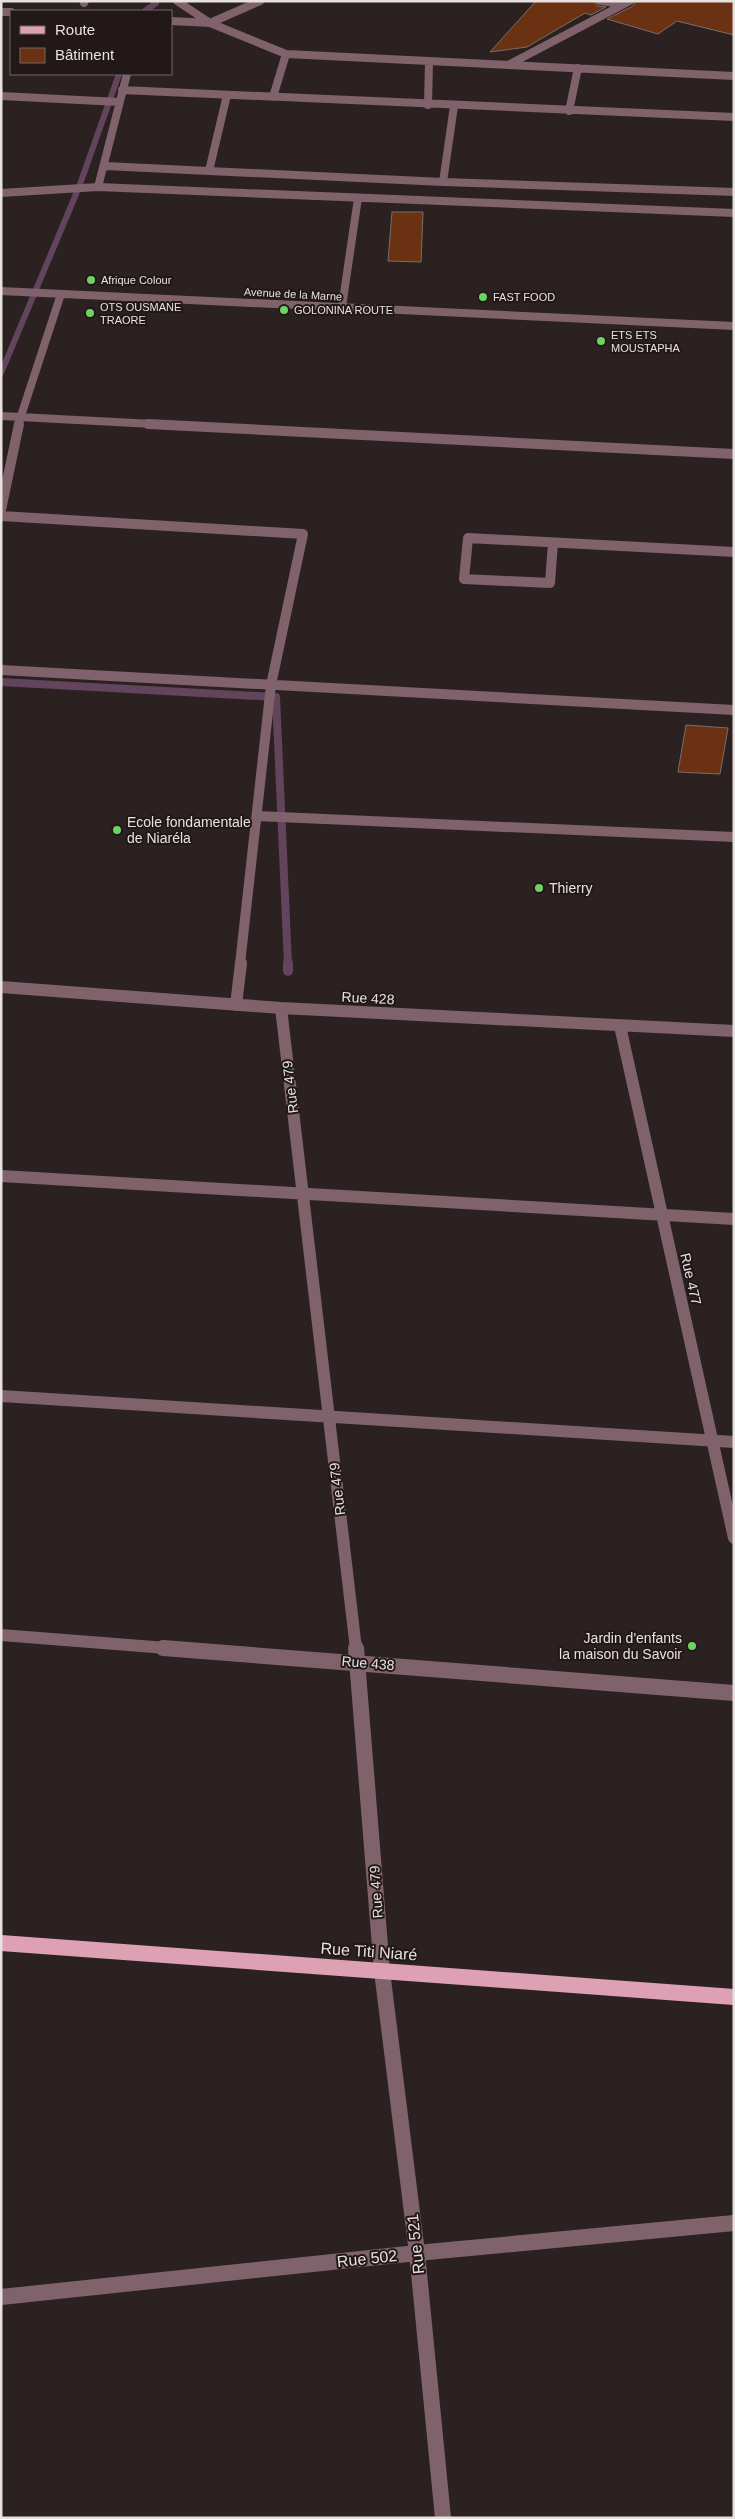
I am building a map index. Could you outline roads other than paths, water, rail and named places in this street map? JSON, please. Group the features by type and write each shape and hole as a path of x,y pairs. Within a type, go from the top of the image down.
{"main road":[{"name":"Rue Titi Niaré","path":"1,1943 734,1997"}],"street":[{"path":"177,1 210,23 286,54 734,76"},
{"path":"172,21 210,23 260,1"},
{"path":"600,1 627,3"},
{"path":"508,65 627,3"},
{"path":"273,97 286,54"},
{"path":"428,105 429,62"},
{"path":"569,111 578,68"},
{"path":"98,188 127,75"},
{"path":"122,90 734,117"},
{"path":"209,171 228,95"},
{"path":"1,96 119,102"},
{"path":"443,182 454,106"},
{"path":"105,166 443,182 734,192"},
{"path":"1,193 48,188 98,188 734,213"},
{"path":"342,307 358,198"},
{"name":"Avenue de la Marne","path":"1,291 734,326"},
{"path":"1,510 20,417 61,294"},
{"path":"1,416 734,454"},
{"path":"1,516 303,534 270,685 236,1005"},
{"path":"553,543 550,583 464,579 468,538 734,552"},
{"path":"1,670 734,710"},
{"path":"257,816 734,837"},
{"name":"Rue 428","path":"1,987 281,1008 734,1031"},
{"name":"Rue 479","path":"281,1008 358,1663 382,1971"},
{"name":"Rue 477","path":"620,1026 734,1538"},
{"path":"1,1176 734,1219"},
{"path":"1,1396 734,1442"},
{"name":"Rue 438","path":"1,1635 734,1693"},
{"name":"Rue 521","path":"382,1971 417,2253 443,2518"},
{"name":"Rue 502","path":"1,2297 417,2253 734,2223"}],"waterway":[{"path":"146,10 156,3 153,1"},
{"path":"1,373 79,187 119,75"},
{"path":"1,682 276,697 288,964"},
{"path":"288,964 288,971"}],"place":[{"name":"Afrique Colour","path":"91,280"},
{"name":"FAST FOOD","path":"483,297"},
{"name":"GOLONINA ROUTE","path":"284,310"},
{"name":"OTS OUSMANE TRAORE","path":"90,313"},
{"name":"ETS ETS MOUSTAPHA","path":"601,341"},
{"name":"Ecole fondamentale de Niaréla","path":"117,830"},
{"name":"Thierry","path":"539,888"},
{"name":"Jardin d'enfants la maison du Savoir","path":"692,1646"}]}
